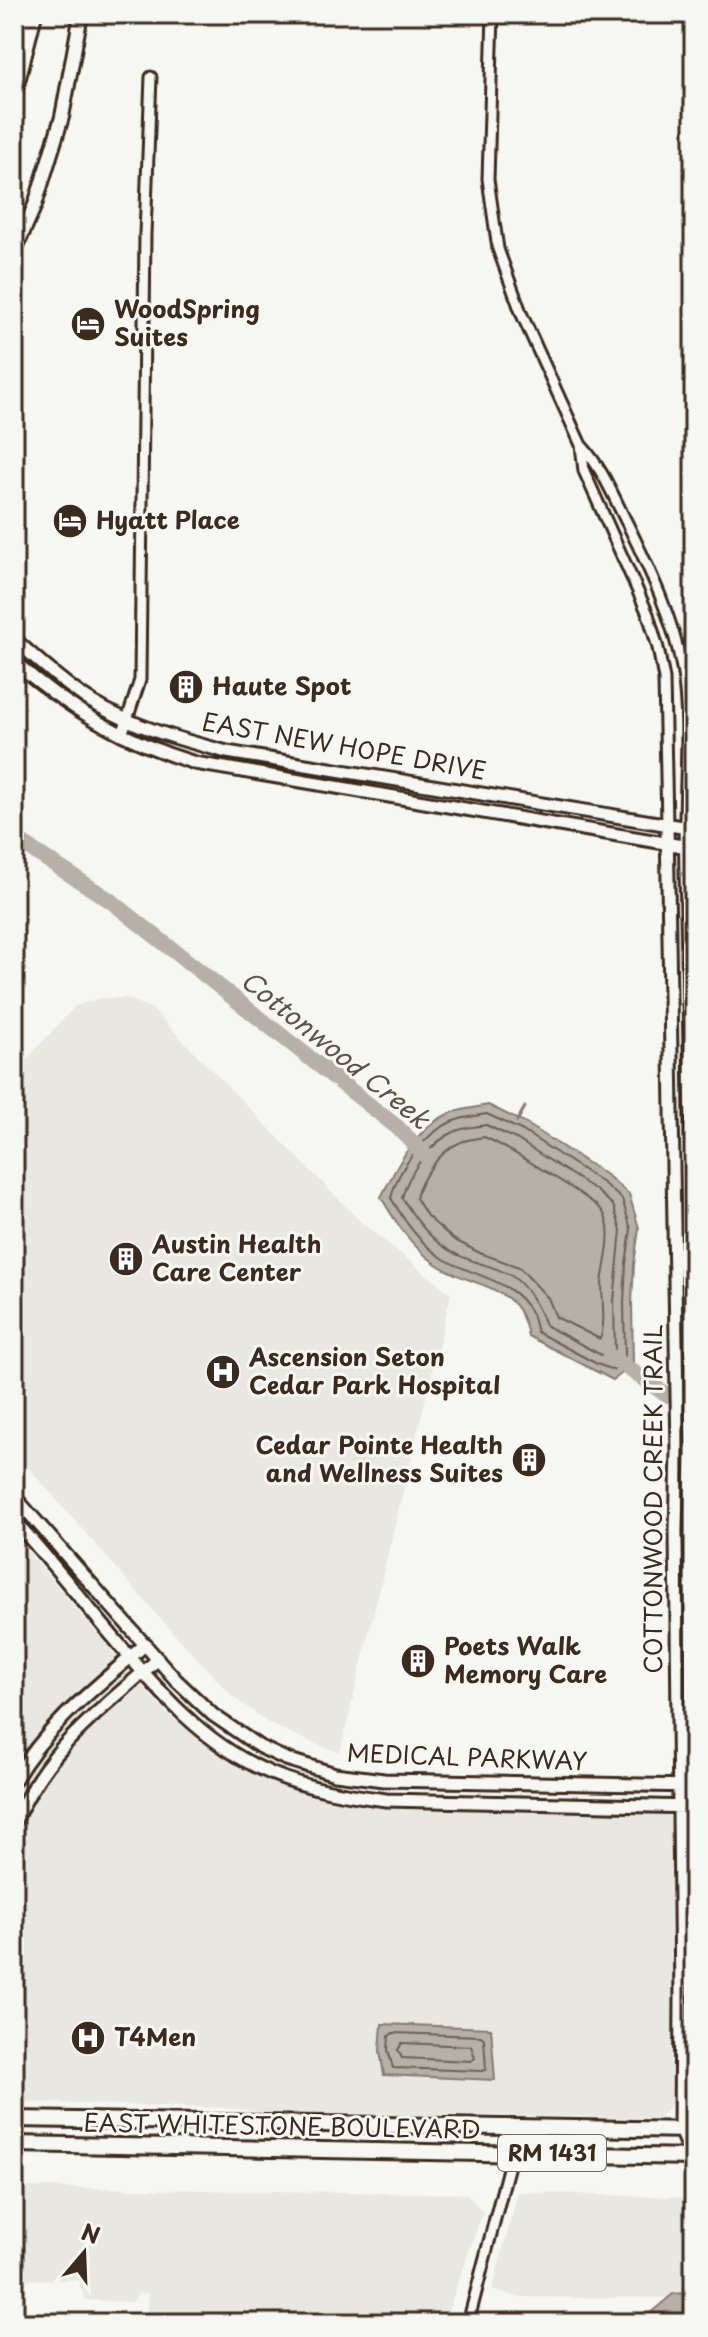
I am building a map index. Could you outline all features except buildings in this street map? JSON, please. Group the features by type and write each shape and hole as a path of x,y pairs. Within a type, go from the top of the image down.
{"highway":[{"path":"14,89 33,14"}],"main road":[{"path":"14,252 35,205 62,117 81,14"},
{"name":"EAST WHITESTONE BOULEVARD","path":"14,2119 687,2130"},
{"name":"EAST WHITESTONE BOULEVARD","path":"14,2144 512,2153 693,2152"}],"street":[{"path":"493,14 488,179 498,249 522,315 581,445 596,462 642,553 664,607 682,667 690,847 687,995 694,1215"},
{"path":"122,735 140,680 145,234 151,77"},
{"path":"581,445 584,471 648,614 664,679 667,825"},
{"path":"648,614 664,607"},
{"name":"EAST NEW HOPE DRIVE","path":"14,639 93,702 127,720 180,739 227,752 689,828"},
{"name":"EAST NEW HOPE DRIVE","path":"14,661 66,702 122,735 157,752 195,763 690,847"},
{"path":"383,796 393,780"},
{"name":"COTTONWOOD CREEK TRAIL","path":"667,825 675,1144 679,1806 687,2130 693,2152"},
{"path":"687,995 694,971"},
{"path":"675,1144 694,1144"},
{"name":"MEDICAL PARKWAY","path":"14,1496 193,1698 235,1732 273,1753 335,1774 384,1780 694,1786"},
{"name":"MEDICAL PARKWAY","path":"14,1520 185,1718 225,1749 270,1773 341,1794 386,1800 694,1807"},
{"path":"14,1781 58,1720 146,1644"},
{"path":"14,1823 54,1754 89,1718 158,1659"},
{"path":"423,1800 424,1781"},
{"path":"468,2323 512,2153"}],"shaded area":[{"name":"Ascension Seton Cedar Park Hospital","path":"100,998 126,998 151,1008 361,1222 451,1294 340,1752 268,1723 231,1695 14,1451 14,1074 75,1006"},
{"path":"14,1535 172,1718 245,1769 305,1793 371,1805 659,1811 672,1818 675,2101 659,2118 259,2112 229,2108 14,2102"},
{"path":"14,2187 467,2194 483,2212 447,2314 311,2312 310,2323 146,2323 148,2293 138,2293 133,2302 85,2300 79,2280 14,2279"},
{"path":"518,2192 694,2198 694,2298 516,2297 492,2290"}],"water":[{"path":"488,1105 527,1124 608,1176 629,1194 639,1228 632,1302 633,1365 613,1380 528,1336 523,1318 505,1296 451,1272 427,1257 405,1234 381,1197 407,1151 424,1130 451,1113"},
{"path":"382,2024 491,2028 495,2080 384,2075 380,2051"},
{"path":"687,2293 689,2323 644,2323 643,2319 673,2294"}],"waterway":[{"name":"Cottonwood Creek","path":"14,838 111,901 397,1127 427,1157"},
{"path":"517,1121 525,1107"},
{"name":"Cottonwood Creek","path":"610,1356 667,1395"}],"place":[{"name":"WoodSpring Suites","path":"88,324"},
{"name":"Hyatt Place","path":"70,521"},
{"name":"Haute Spot","path":"186,687"},
{"name":"Austin Health Care Center","path":"126,1259"},
{"name":"Ascension Seton Cedar Park Hospital","path":"223,1372"},
{"name":"Cedar Pointe Health and Wellness Suites","path":"529,1460"},
{"name":"Poets Walk Memory Care","path":"418,1661"},
{"name":"T4Men","path":"88,2038"}]}
